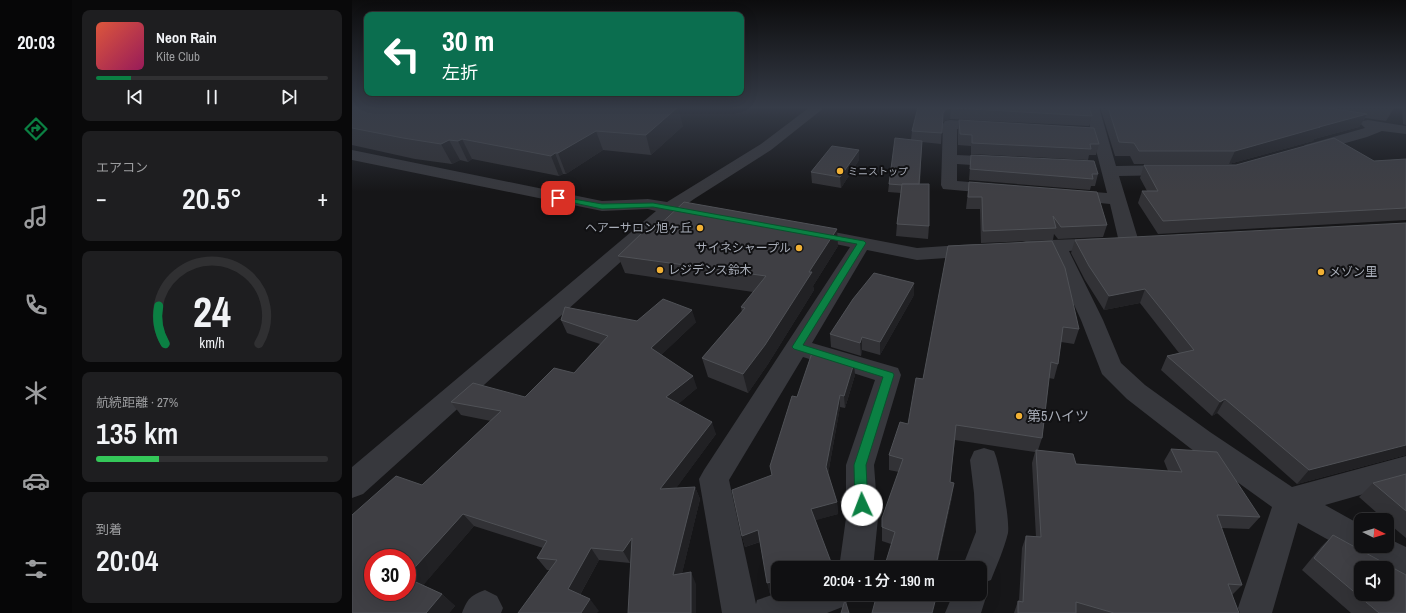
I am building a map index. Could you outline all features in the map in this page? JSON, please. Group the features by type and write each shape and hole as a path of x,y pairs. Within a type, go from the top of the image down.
{"street":[{"path":"352,485 670,208 688,195 766,147 781,136"},
{"path":"950,136 949,185 1010,190"},
{"path":"792,230 917,254 1137,242 1105,169 1093,136"},
{"path":"1296,152 1356,136"},
{"path":"352,155 602,206 648,204 696,213"},
{"path":"950,159 1018,163"},
{"path":"352,171 375,160"},
{"path":"1105,169 1188,170"},
{"path":"1056,194 1118,199"},
{"path":"740,613 714,480 862,243"},
{"path":"1057,246 1092,320 1111,368 1136,392 1200,440 1289,502 1354,538"},
{"path":"797,347 889,375 860,465 862,518 857,561"},
{"path":"982,561 992,532 989,493 984,460"},
{"path":"1289,502 1406,470"},
{"path":"1256,608 1289,502"},
{"path":"1384,553 1406,564"},
{"path":"770,613 810,601"},
{"path":"963,613 967,601"}],"building":[{"path":"391,136 588,136 551,156 462,139 458,141 449,140 441,144"},
{"path":"972,136 1096,136 1099,144 1090,144 1091,149 972,143"},
{"path":"1117,136 1290,136 1235,151 1139,151 1134,143 1119,142"},
{"path":"895,138 922,141 919,184 889,184"},
{"path":"1334,138 1374,161 1406,159 1406,208 1163,221 1142,191 1158,191 1144,165 1236,165"},
{"path":"832,146 859,150 840,177 811,172"},
{"path":"971,155 1094,161 1098,174 1092,174 1093,179 970,169"},
{"path":"969,182 1097,192 1107,225 1061,227 1053,216 1056,228 983,231 982,197 968,197"},
{"path":"902,184 929,184 929,226 897,224"},
{"path":"684,202 837,229 809,272 812,272 765,345 743,374 702,358 745,308 741,307 766,276 618,256 644,231 652,232"},
{"path":"1406,223 1406,445 1309,470 1225,399 1220,402 1167,356 1194,350 1145,289 1109,296 1089,266 1075,240"},
{"path":"1052,241 1065,268 1079,329 1063,327 1058,364 1051,362 1042,438 956,425 950,482 954,483 937,561 886,561 895,532 882,527 882,518 903,459 889,455 900,422 908,424 916,378 923,379 948,246"},
{"path":"874,273 914,283 880,342 862,337 860,343 830,334 853,299"},
{"path":"663,299 692,310 651,348 693,376 666,397 712,422 660,489 695,487 673,575 691,572 691,613 628,613 632,538 623,551 591,548 568,589 590,599 581,613 518,613 557,560 537,558 547,541 463,514 416,566 416,549 364,549 364,601 416,601 416,582 442,594 426,613 352,613 352,515 396,476 422,485 501,411 451,402 473,383 525,397 554,368 574,373 608,336 561,320 565,307 637,321"},
{"path":"813,350 854,363 844,396 840,395 826,467 837,502 811,509 831,561 771,561 771,582 767,583 758,530 742,536 732,490 772,475 770,466 792,396 797,397"},
{"path":"1171,449 1217,452 1260,517 1217,515 1242,585 1228,584 1239,613 1114,613 1076,602 1076,613 1018,613 1018,601 1023,602 1026,536 1041,537 1036,450 1073,454 1076,464 1182,472"},
{"path":"1406,474 1406,511 1373,483"},
{"path":"1333,535 1354,547 1354,553 1366,553 1380,561 1354,561 1354,592 1314,558"},
{"path":"1394,568 1406,575 1406,613 1379,613 1365,601 1394,601"},
{"path":"845,601 845,601 849,613 841,613"},
{"path":"875,601 935,601 932,613 872,613"}],"place":[{"name":"ミニストップ","path":"840,171"},
{"name":"ヘアーサロン旭ヶ丘","path":"700,228"},
{"name":"サイネシャープル","path":"799,248"},
{"name":"レジデンス鈴木","path":"660,270"},
{"name":"メゾン里","path":"1321,272"},
{"name":"第5ハイツ","path":"1019,416"}],"route":[{"path":"558,198 602,206 653,205 862,243 797,347 889,375 860,465 862,505"}]}
